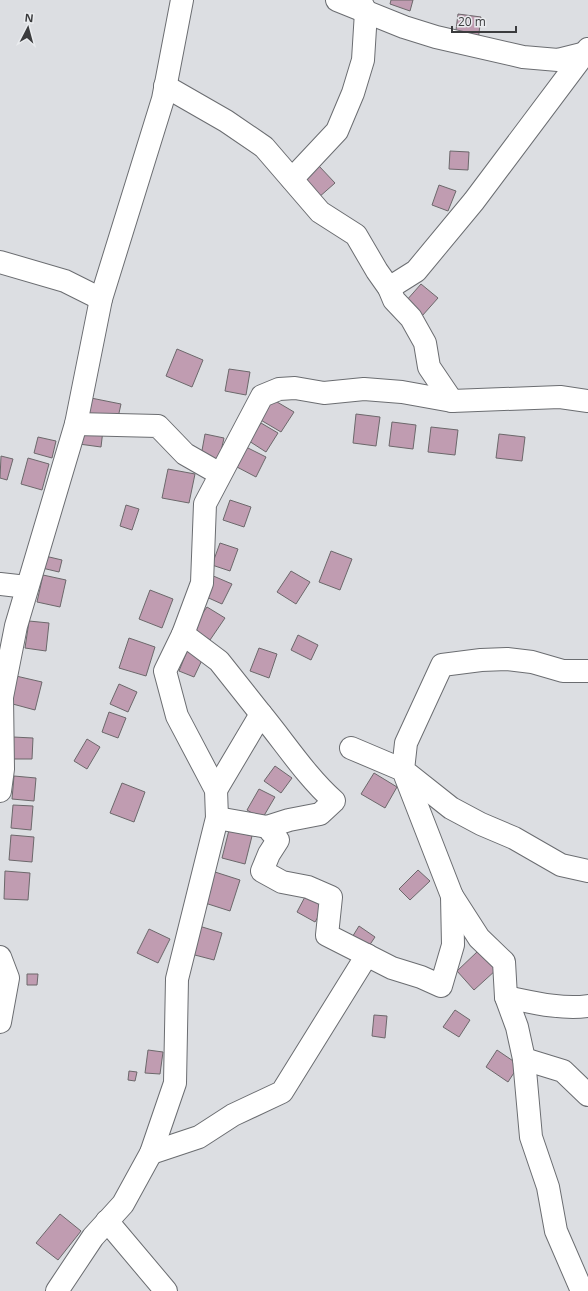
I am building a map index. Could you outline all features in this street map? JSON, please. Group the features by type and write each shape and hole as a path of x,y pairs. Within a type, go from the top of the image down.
{"street":[{"path":"0,791 3,769 3,672 76,424 101,299 166,86 182,0"},
{"path":"337,0 363,6 436,37 523,57 558,60 587,51"},
{"path":"292,179 337,131 353,93 363,60 363,6"},
{"path":"390,288 421,266 474,201 587,51"},
{"path":"166,86 226,121 264,147 320,212 356,235 377,271 390,288 394,300 411,318 426,343 428,367 452,401"},
{"path":"0,262 65,281 101,299"},
{"path":"57,1291 93,1237 123,1204 151,1153 175,1083 177,979 217,818 216,790 177,716 165,671 183,634 202,583 205,504 262,396 279,389 295,388 324,393 364,389 402,392 452,401 560,397 588,401"},
{"path":"76,424 158,426 185,454 220,474"},
{"path":"0,584 27,587"},
{"path":"183,634 219,661 287,745 303,769 334,801 320,814 289,820 267,827 217,818"},
{"path":"582,1291 556,1230 548,1188 530,1137 524,1058 517,1027 506,997 504,962 479,938 452,896 403,770 406,743 442,665 482,660 507,659 532,662 563,671 588,671"},
{"path":"216,790 261,714"},
{"path":"351,748 403,770 451,808 475,821 514,838 561,865 588,871"},
{"path":"267,827 278,840 269,854 262,871 282,882 308,887 332,897 327,935 392,968 421,977 440,986 453,945 452,896"},
{"path":"151,1153 199,1137 233,1115 282,1092 367,955"},
{"path":"0,958 8,978 0,1022"},
{"path":"506,997 538,1003 581,1007 588,1006"},
{"path":"524,1058 563,1071 588,1095"},
{"path":"107,1221 166,1291"}],"building":[{"path":"391,0 413,0 410,11 390,4"},
{"path":"458,14 481,17 478,41 455,38"},
{"path":"450,151 469,152 468,170 449,169"},
{"path":"319,166 335,183 318,198 303,182"},
{"path":"439,185 456,191 448,211 432,205"},
{"path":"421,284 438,298 422,316 406,301"},
{"path":"177,349 203,360 192,387 166,376"},
{"path":"229,369 250,372 246,395 225,391"},
{"path":"86,397 121,404 117,422 82,416"},
{"path":"272,399 294,412 281,432 259,419"},
{"path":"356,414 380,417 376,446 353,443"},
{"path":"392,422 416,425 413,449 389,446"},
{"path":"261,423 278,433 266,452 249,441"},
{"path":"81,427 103,430 101,447 79,444"},
{"path":"431,427 458,430 455,455 428,452"},
{"path":"205,434 224,438 219,460 201,456"},
{"path":"499,434 525,437 522,461 496,458"},
{"path":"38,437 56,441 52,458 34,453"},
{"path":"246,447 266,457 256,477 237,467"},
{"path":"1,456 13,459 7,480 0,478"},
{"path":"28,458 49,464 42,490 21,484"},
{"path":"168,469 195,474 189,503 162,498"},
{"path":"230,500 251,507 244,527 223,520"},
{"path":"126,505 139,509 132,530 120,526"},
{"path":"220,543 238,549 230,571 212,565"},
{"path":"331,551 352,559 340,590 319,582"},
{"path":"45,556 62,560 59,572 42,568"},
{"path":"291,571 310,582 296,604 277,592"},
{"path":"43,575 66,580 60,607 37,602"},
{"path":"211,575 232,584 222,604 202,595"},
{"path":"150,590 173,599 162,628 139,619"},
{"path":"207,607 225,618 210,640 192,628"},
{"path":"29,621 49,623 46,651 25,648"},
{"path":"298,635 318,645 311,660 291,650"},
{"path":"129,638 155,647 146,676 119,668"},
{"path":"259,648 277,654 269,678 250,671"},
{"path":"187,651 203,658 194,677 179,671"},
{"path":"16,676 42,682 35,710 9,703"},
{"path":"119,684 137,692 128,712 110,704"},
{"path":"109,712 126,718 118,738 102,732"},
{"path":"13,737 33,738 32,759 12,759"},
{"path":"87,739 100,747 87,769 74,761"},
{"path":"275,766 292,778 281,793 264,781"},
{"path":"374,773 397,787 385,808 361,794"},
{"path":"14,776 36,778 34,801 12,799"},
{"path":"122,783 145,792 134,822 110,813"},
{"path":"259,789 275,797 262,819 247,810"},
{"path":"13,805 33,806 31,830 11,828"},
{"path":"229,830 252,836 245,864 222,858"},
{"path":"11,835 34,837 32,862 9,860"},
{"path":"418,870 430,881 410,900 399,889"},
{"path":"5,871 30,873 28,900 4,899"},
{"path":"215,872 240,880 230,911 205,903"},
{"path":"307,893 326,903 315,922 297,912"},
{"path":"199,926 222,933 214,960 191,954"},
{"path":"359,926 375,937 367,949 351,939"},
{"path":"149,929 170,939 158,963 137,953"},
{"path":"478,951 496,970 474,990 457,971"},
{"path":"27,974 38,974 37,985 27,985"},
{"path":"455,1010 470,1020 459,1037 443,1027"},
{"path":"374,1015 387,1016 385,1038 372,1036"},
{"path":"148,1050 163,1052 160,1074 145,1073"},
{"path":"497,1050 519,1065 508,1082 486,1067"},
{"path":"129,1071 137,1072 135,1081 128,1080"},
{"path":"60,1214 81,1231 58,1260 36,1243"}]}
